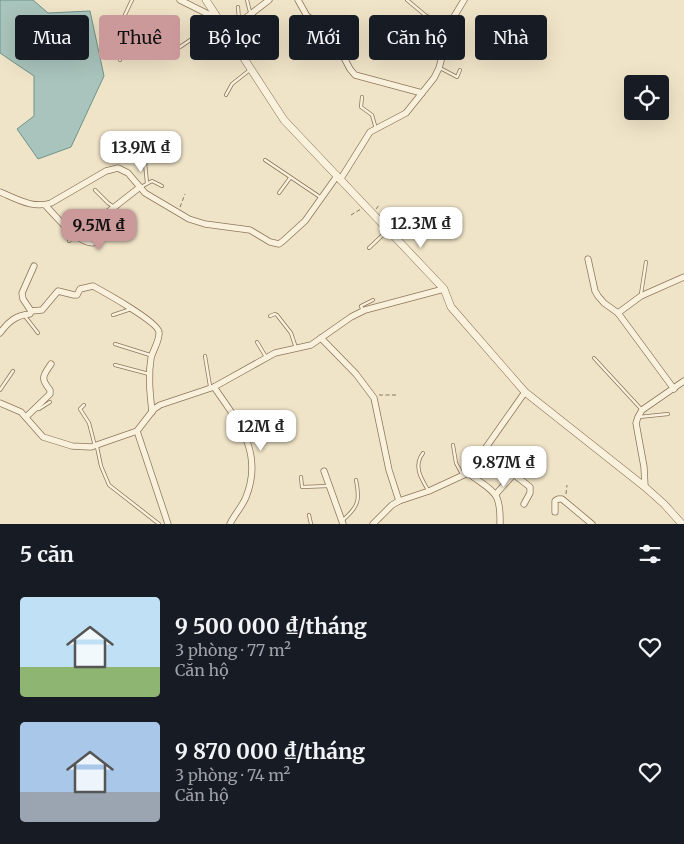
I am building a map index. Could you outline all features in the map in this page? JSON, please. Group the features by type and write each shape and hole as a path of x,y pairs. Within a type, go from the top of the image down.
{"street":[{"path":"180,0 208,15"},
{"path":"206,0 215,15"},
{"path":"251,14 269,0"},
{"path":"298,0 307,16 330,31 350,69 355,74 361,78 422,93"},
{"path":"454,15 464,0"},
{"path":"245,60 284,120 444,289 451,307 525,392 645,487 682,524"},
{"path":"0,192 28,204 45,205 111,169 123,170 128,173 145,193 190,219 204,224 250,230 270,242 279,244 305,221 367,137 376,129 406,113 434,78 441,60"},
{"path":"45,205 68,229 89,243 94,243 107,230 107,214 114,206 140,187"},
{"path":"588,260 598,296 618,313 674,390"},
{"path":"31,312 23,299 22,293 34,266"},
{"path":"618,313 641,296 684,277"},
{"path":"0,333 12,319 42,310 58,291 74,295 80,289 93,286 132,309 159,330 149,374 152,412"},
{"path":"0,403 16,409 48,440 72,446 96,446 137,431 160,404 212,388 275,353 306,347 363,311 444,289"},
{"path":"321,338 356,374 372,396 378,410 388,470 399,502"},
{"path":"26,417 50,394 50,390 43,379 51,364"},
{"path":"645,487 644,467 636,423 638,417 642,410 674,390 684,381"},
{"path":"212,388 243,430 251,458 250,486 245,499 230,524"},
{"path":"373,524 392,505 465,475 525,392"},
{"path":"137,431 168,524"},
{"path":"324,471 343,522"},
{"path":"465,475 496,494 500,503 500,524"},
{"path":"496,494 508,479 513,475 516,476 530,487 530,493 524,504"},
{"path":"555,512 556,501 558,499 566,500 592,524"}],"lane":[{"path":"125,15 132,0"},
{"path":"247,0 251,14"},
{"path":"407,0 426,15"},
{"path":"238,7 239,15"},
{"path":"180,47 190,40"},
{"path":"439,68 457,77 460,70"},
{"path":"226,95 232,84 251,69"},
{"path":"362,97 361,107 372,115 376,129"},
{"path":"147,183 144,165 155,153"},
{"path":"266,160 321,197"},
{"path":"279,192 290,177"},
{"path":"140,187 152,181 162,186"},
{"path":"95,190 108,203 114,206"},
{"path":"68,229 71,238 69,241"},
{"path":"369,248 388,230"},
{"path":"641,296 646,262"},
{"path":"363,311 361,306 372,300"},
{"path":"113,315 132,309"},
{"path":"24,314 38,334"},
{"path":"270,316 277,315 291,334 296,349"},
{"path":"257,342 266,357"},
{"path":"115,344 152,356"},
{"path":"205,356 212,388"},
{"path":"594,358 642,410"},
{"path":"114,365 149,374"},
{"path":"0,390 13,372"},
{"path":"34,408 39,409 50,402"},
{"path":"84,405 80,409 89,423 101,466 109,485 159,524"},
{"path":"638,417 668,414"},
{"path":"453,444 456,463 465,475"},
{"path":"423,453 419,457 418,470 429,491"},
{"path":"301,477 301,486 304,487 329,486"},
{"path":"343,522 355,510 357,504 356,480"},
{"path":"310,515 310,524"}],"path":[{"path":"177,212 185,194"},
{"path":"351,215 365,206"},
{"path":"372,396 396,395"},
{"path":"566,500 567,485"}],"water":[{"path":"0,0 33,0 48,13 90,11 99,60 104,76 71,147 38,159 17,129 34,116 34,76 0,53"}]}
